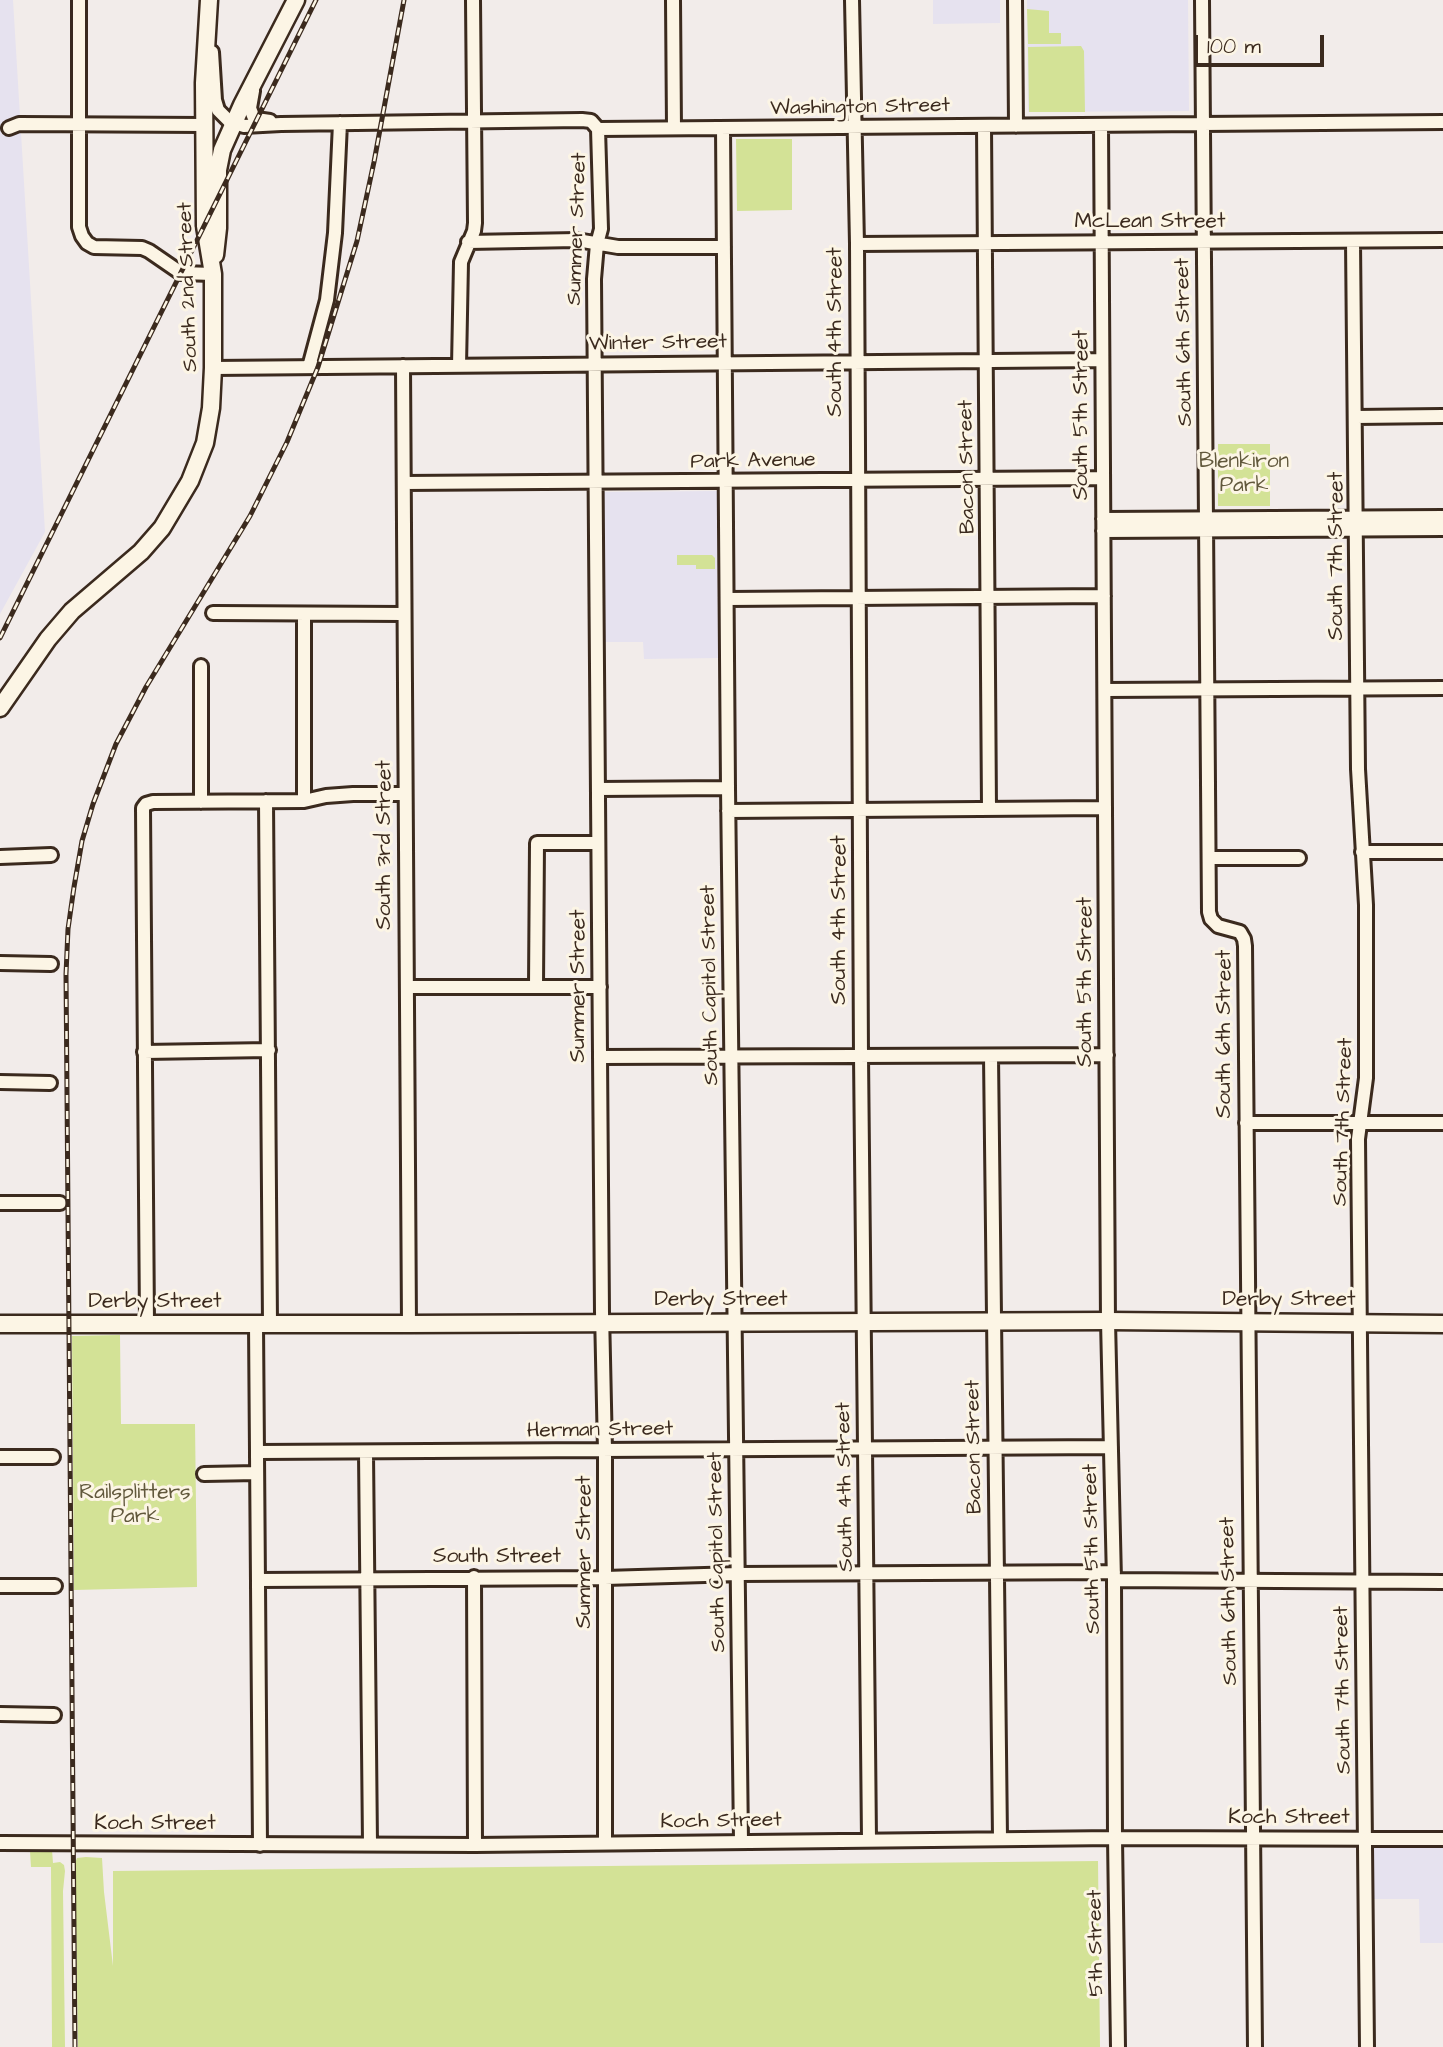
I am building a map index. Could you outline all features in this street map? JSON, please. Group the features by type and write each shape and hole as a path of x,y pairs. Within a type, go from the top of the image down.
{"main road":[{"path":"213,274 218,228 218,170 224,143 296,0"},
{"name":"South 2nd Street","path":"0,708 65,619 141,552 166,523 190,481 205,443 214,368 213,274 205,226 204,69 209,3"},
{"name":"Derby Street","path":"0,1324 993,1321 1443,1324"}],"street":[{"path":"79,0 79,227 84,240 97,247 142,248 181,273 213,274"},
{"path":"459,366 460,268 475,223 473,0"},
{"path":"673,0 674,128"},
{"name":"South 4th Street","path":"852,0 857,243 857,597 869,1839"},
{"path":"1015,0 1016,126"},
{"name":"South 6th Street","path":"1202,0 1209,912 1211,919 1218,926 1237,930 1244,939 1255,2047"},
{"path":"209,3 215,100 223,117 233,124"},
{"name":"Washington Street","path":"257,77 250,103 253,116 256,120 281,124"},
{"name":"Washington Street","path":"233,124 249,126 582,120 591,121 598,128 723,128 1443,122"},
{"path":"309,367 327,300 335,233 340,123"},
{"path":"9,128 19,124 204,125"},
{"name":"South 5th Street","path":"1101,125 1108,1321 1114,1576 1115,1838"},
{"name":"Bacon Street","path":"984,126 989,808"},
{"name":"Summer Street","path":"598,128 601,229 594,279 594,364 605,1451 605,1843"},
{"name":"South Capitol Street","path":"723,128 727,788 741,1841"},
{"path":"468,242 577,240 618,247 724,247"},
{"name":"McLean Street","path":"857,243 1443,240"},
{"name":"South 7th Street","path":"1353,241 1357,689 1366,905 1366,1077 1359,1152 1367,2047"},
{"name":"Winter Street","path":"214,368 1102,360"},
{"name":"South 3rd Street","path":"403,366 409,1324"},
{"path":"1356,417 1442,416"},
{"name":"Park Avenue","path":"404,483 1103,478"},
{"path":"1357,524 1443,517"},
{"path":"1103,525 1357,524 1443,529"},
{"path":"727,598 1104,596"},
{"path":"213,613 404,614"},
{"path":"304,615 304,801"},
{"path":"201,666 201,802"},
{"path":"1105,690 1443,688"},
{"path":"597,789 727,788"},
{"path":"147,1324 144,806 153,802 304,801 354,794 405,794"},
{"path":"260,1844 257,1473 269,1050 266,801"},
{"path":"728,810 1105,808"},
{"path":"536,987 537,843 598,843"},
{"path":"1362,852 1443,852"},
{"path":"0,857 51,855"},
{"path":"1209,858 1299,859"},
{"path":"0,963 51,964"},
{"path":"407,987 600,987"},
{"path":"144,1052 269,1050"},
{"path":"600,1057 1107,1055"},
{"name":"Bacon Street","path":"990,1056 1000,1838"},
{"path":"0,1082 50,1083"},
{"path":"1246,1124 1443,1123"},
{"path":"0,1203 60,1203"},
{"name":"Herman Street","path":"258,1452 1111,1447"},
{"path":"366,1453 370,1844"},
{"path":"0,1457 53,1457"},
{"path":"204,1474 257,1473"},
{"name":"South Street","path":"258,1580 997,1572 1249,1581 1443,1582"},
{"path":"474,1577 475,1844"},
{"path":"0,1586 55,1586"},
{"path":"0,1714 54,1714"},
{"name":"Koch Street","path":"0,1843 475,1844 1000,1838 1443,1839"},
{"name":"5th Street","path":"1115,1838 1118,2047"}],"shaded area":[{"path":"0,0 13,0 45,532 0,614"},
{"path":"933,0 1000,0 1000,23 933,24"},
{"path":"1027,0 1188,0 1189,111 1028,112"},
{"path":"717,491 718,658 644,659 643,642 602,642 600,492"},
{"path":"1443,1844 1443,1943 1420,1943 1419,1899 1370,1899 1369,1845"}],"green space":[{"path":"1027,9 1049,11 1049,33 1061,33 1061,44 1028,44"},
{"path":"1081,46 1084,51 1085,112 1029,112 1028,47"},
{"path":"736,139 792,139 792,210 737,211"},
{"name":"Blenkiron Park","path":"1218,444 1270,444 1270,506 1218,506"},
{"path":"677,555 712,555 715,558 715,569 677,565"},
{"name":"Railsplitters Park","path":"120,1335 121,1424 195,1424 197,1587 74,1590 72,1336"},
{"path":"52,1850 53,1863 60,1862 65,1871 65,2047 52,2047 51,1867 31,1867 30,1851"},
{"path":"77,1858 102,1858 113,1966 113,1871 1098,1861 1100,2047 78,2047 75,1863"}],"railway":[{"path":"0,638 316,0"},
{"path":"75,2047 66,974 68,929 74,887 82,841 116,744 146,687 250,516 287,442 318,367 357,241 404,0"}]}
